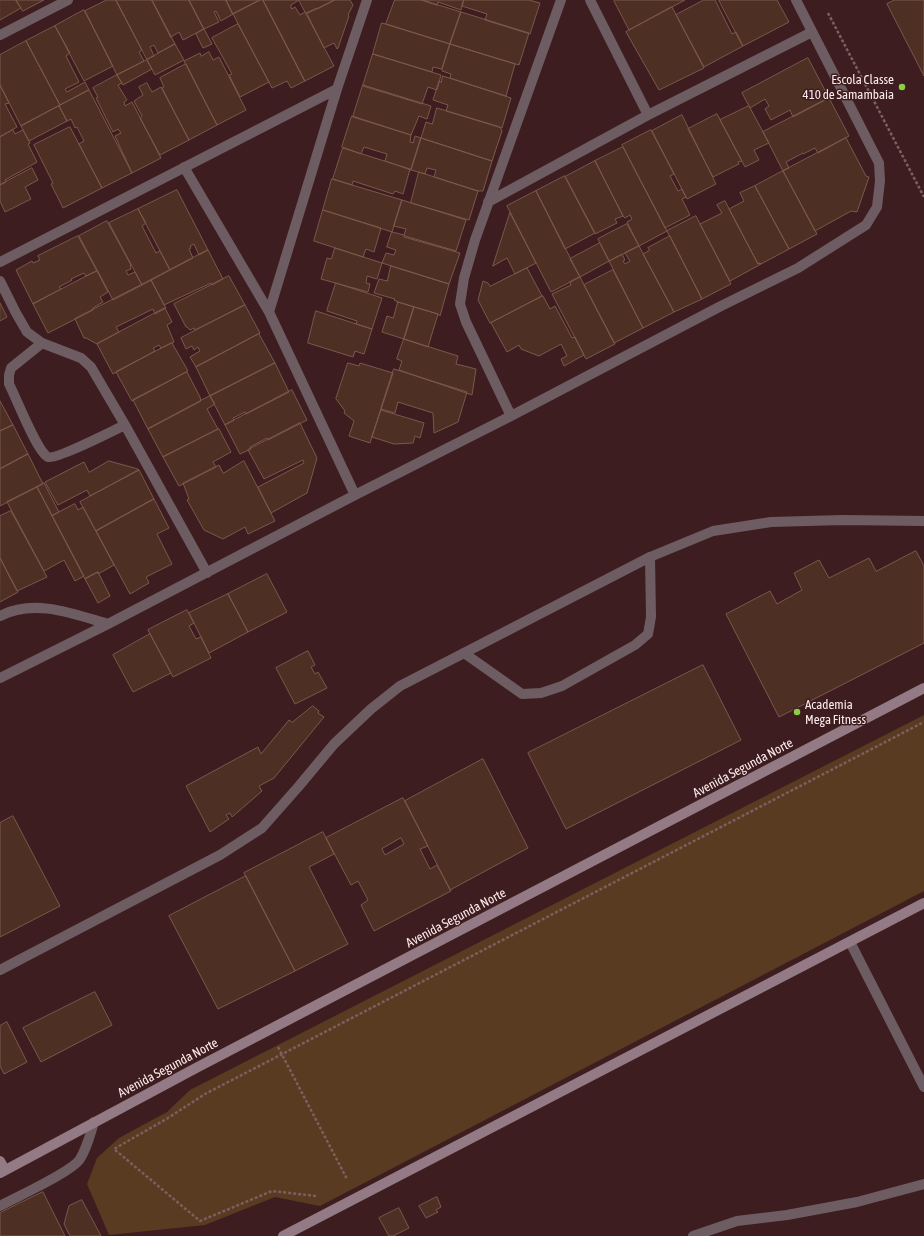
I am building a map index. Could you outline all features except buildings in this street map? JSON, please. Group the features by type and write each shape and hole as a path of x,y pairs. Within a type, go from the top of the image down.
{"main road":[{"name":"Avenida Segunda Norte","path":"2,1172 94,1122 924,688"},
{"path":"283,1236 924,903"},
{"path":"0,1161 2,1172"}],"street":[{"path":"0,35 68,0"},
{"path":"269,312 337,89 367,0"},
{"path":"511,416 466,322 460,304 464,278 488,202 561,0"},
{"path":"590,0 648,115"},
{"path":"0,678 108,624 355,495 798,268 866,225 877,207 880,181 879,163 796,0"},
{"path":"488,202 648,115 812,32"},
{"path":"0,262 337,89"},
{"path":"184,167 269,312 355,495"},
{"path":"0,281 27,332 42,343 81,358 91,367 207,573"},
{"path":"42,343 11,368 9,384 39,448 47,457 53,458 64,454 125,425"},
{"path":"0,970 220,855 262,828 334,744 371,709 400,686 650,557 713,531 771,522 843,520 924,521"},
{"path":"464,653 522,694 541,693 562,686 635,645 648,634 651,617 650,557"},
{"path":"0,616 24,608 48,609 65,611 108,624"},
{"path":"850,942 924,1086"},
{"path":"0,1206 62,1173 79,1161 86,1148 94,1122"},
{"path":"693,1236 737,1221 787,1215 857,1202 924,1184"}],"path":[{"path":"824,7 924,197"},
{"path":"317,1196 272,1191 200,1221 114,1149 168,1118 205,1094 282,1053 924,722"},
{"path":"268,1031 282,1053 348,1180 342,1183"}],"shaded area":[{"path":"924,715 924,891 320,1206 275,1197 205,1225 109,1235 87,1184 97,1158 119,1138 167,1112 190,1090"}],"place":[{"name":"Escola Classe 410 de Samambaia","path":"902,87"},
{"name":"Academia Mega Fitness","path":"797,712"}]}
